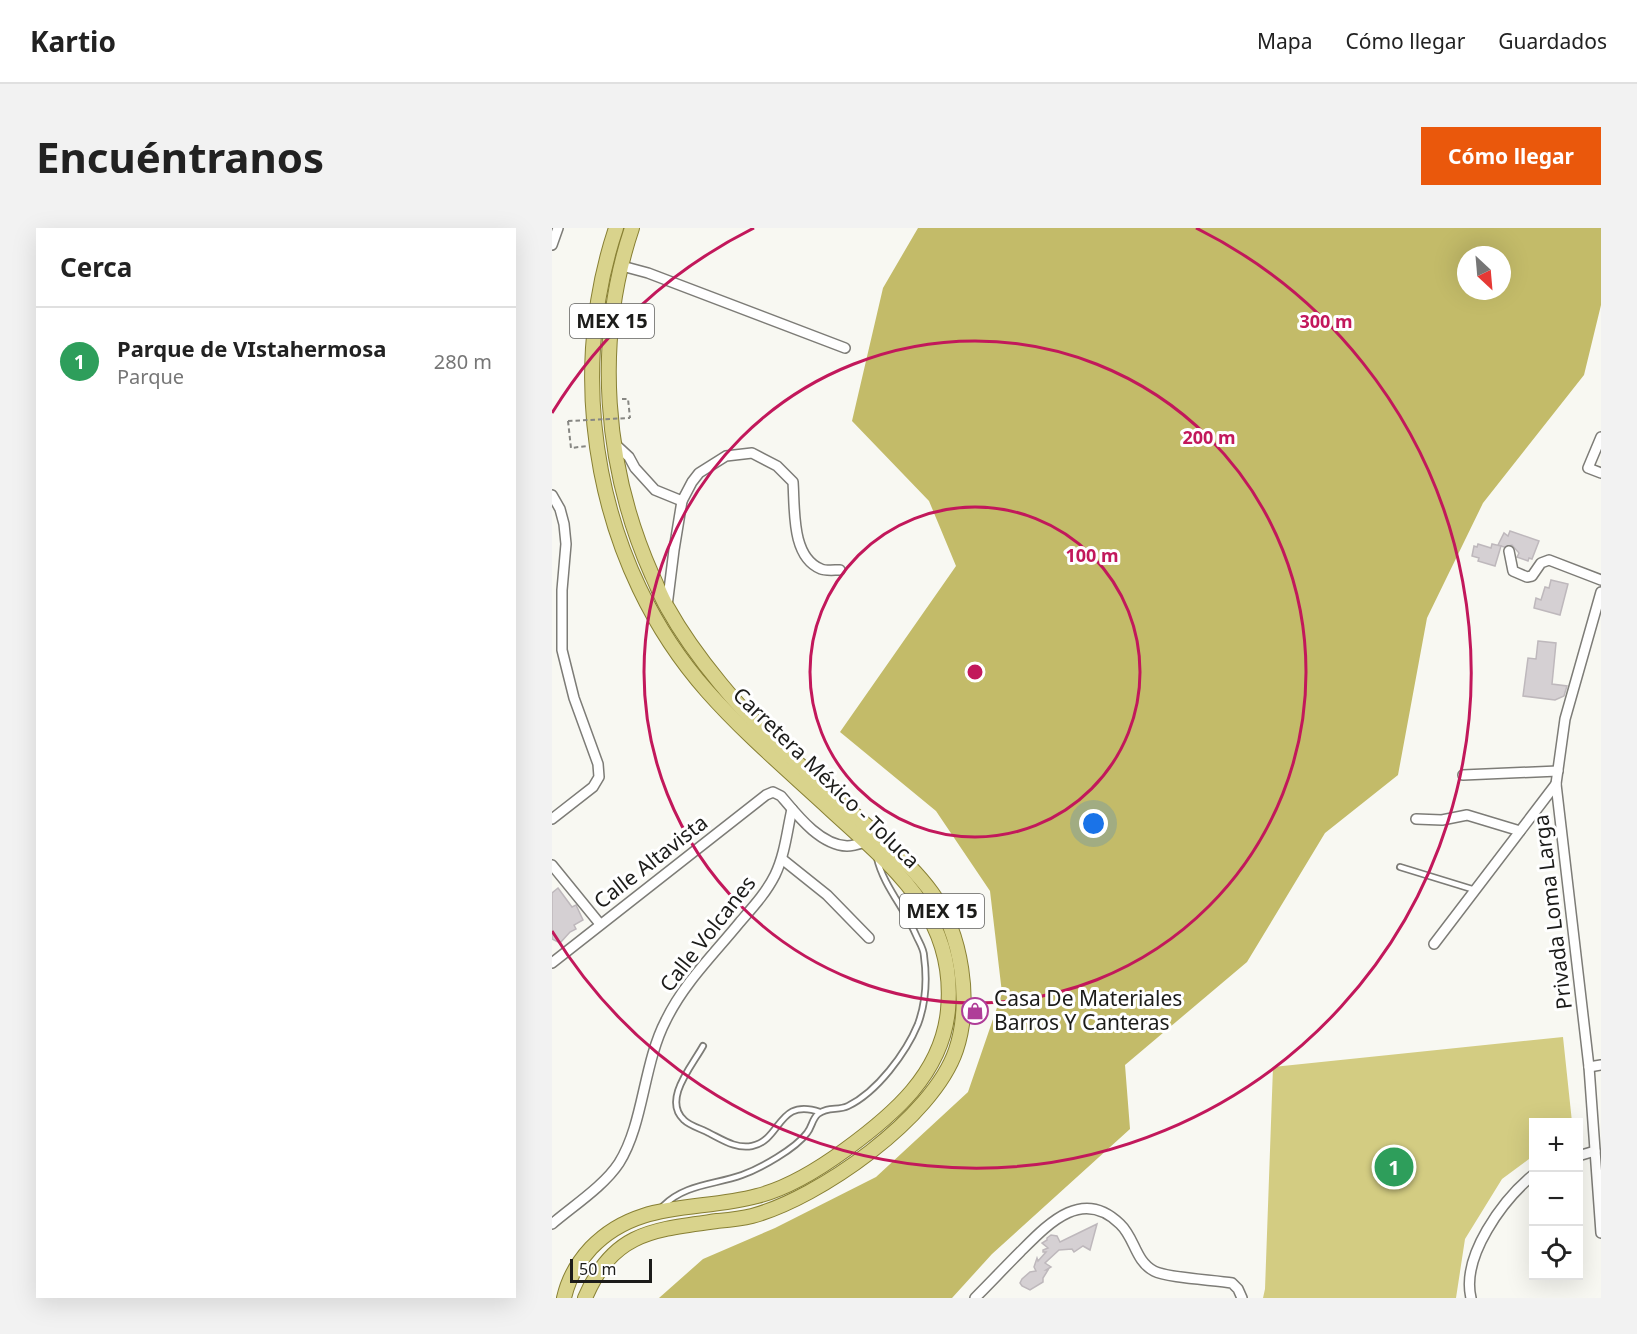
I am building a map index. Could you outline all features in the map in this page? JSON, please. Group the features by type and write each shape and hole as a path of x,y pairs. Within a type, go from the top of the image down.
{"main road":[{"name":"Carretera México - Toluca","path":"564,1298 573,1274 585,1255 611,1229 627,1221 657,1212 759,1196 797,1180 837,1156 886,1120 916,1088 926,1072 935,1054 948,1014 948,975 944,954 939,936 920,902 896,870 742,728 704,688 681,657 643,596 625,552 608,499 596,445 592,412 595,328 603,276 616,228"},
{"name":"Carretera México - Toluca","path":"585,1298 594,1275 612,1253 634,1240 658,1231 750,1217 792,1201 838,1175 900,1128 930,1098 956,1051 962,1014 963,982 957,950 947,922 933,895 906,863 756,722 721,685 667,608 640,548 620,483 610,416 608,364 613,309 632,228"}],"street":[{"path":"552,245 558,228"},
{"path":"622,266 648,273 845,348"},
{"path":"1601,436 1588,468 1601,473"},
{"path":"615,444 629,457 635,468 655,490 682,501"},
{"path":"667,608 682,501 699,473 726,456 752,453 777,466 793,482 796,536 804,555 821,570 840,570"},
{"path":"552,495 560,509 566,544 562,590 562,650 574,698 598,764 599,777 593,787 552,819"},
{"path":"1509,551 1513,571 1527,577 1532,576 1541,563 1549,560 1601,580"},
{"name":"Privada Loma Larga","path":"1601,592 1565,719 1556,784 1589,1067 1601,1233"},
{"path":"1463,775 1558,771"},
{"path":"1434,944 1556,784"},
{"name":"Calle Altavista","path":"552,963 766,795 773,792 792,809"},
{"path":"792,809 822,838 836,845 870,846"},
{"name":"Calle Volcanes","path":"552,1224 607,1177 618,1164 633,1128 652,1052 666,1020 686,986 765,892 782,860 792,809"},
{"path":"1416,819 1443,820 1467,815 1520,831"},
{"path":"782,860 827,895 869,938"},
{"path":"552,865 600,924"},
{"path":"1589,1067 1601,1065"},
{"path":"1583,1155 1595,1151"},
{"path":"1471,1298 1473,1265 1482,1240 1502,1206 1516,1189 1529,1178"},
{"path":"975,1298 1040,1233 1062,1215 1077,1209 1095,1209 1111,1216 1123,1226 1146,1266 1158,1273 1232,1282 1242,1298"}],"lane":[{"path":"657,1212 671,1198 685,1190 743,1174 790,1149 808,1132 814,1117 820,1112 828,1108 846,1107 880,1081 892,1068 909,1040 918,1023 923,1000 926,977 924,952 910,919 880,871 870,846"},
{"path":"1400,867 1475,890"},
{"path":"703,1046 677,1092 676,1107 684,1120 735,1146 752,1146 761,1142 794,1109 804,1108 820,1112"}],"path":[{"path":"596,445 571,448 568,421 630,418 628,399"}],"shaded area":[{"path":"918,228 1601,228 1601,305 1584,375 1483,503 1427,618 1398,775 1325,833 1247,962 1125,1065 1130,1129 992,1254 952,1298 659,1298 703,1259 775,1228 876,1177 968,1092 1002,993 990,891 936,811 840,732 956,566 929,501 852,421 883,288"},
{"path":"1563,1037 1572,1118 1529,1118 1529,1159 1502,1179 1465,1239 1456,1298 1263,1298 1273,1067"}],"building":[{"path":"1510,531 1539,541 1532,559 1529,558 1528,561 1517,557 1519,553 1512,545 1504,547 1498,545 1504,533 1508,536"},
{"path":"1478,544 1491,548 1492,544 1501,546 1495,566 1478,561 1479,558 1472,556 1474,546 1477,547"},
{"path":"1551,580 1568,584 1560,615 1534,608 1536,598 1541,600 1545,587 1549,588"},
{"path":"1538,641 1556,643 1552,684 1567,686 1564,696 1555,700 1523,696 1528,658 1536,659"},
{"path":"558,888 572,907 576,905 583,920 574,925 576,929 560,943 552,939 552,893"},
{"path":"1097,1224 1090,1250 1083,1246 1074,1252 1072,1249 1059,1250 1045,1263 1051,1267 1046,1270 1048,1270 1043,1282 1030,1290 1022,1286 1020,1283 1022,1279 1030,1272 1036,1271 1034,1267 1037,1258 1038,1261 1046,1252 1043,1250 1048,1248 1042,1243 1047,1238 1051,1235 1057,1236 1060,1242"}],"place":[{"name":"Casa De Materiales Barros Y Canteras","path":"975,1011"},
{"name":"Parque de VIstahermosa","path":"1394,1167"}]}
